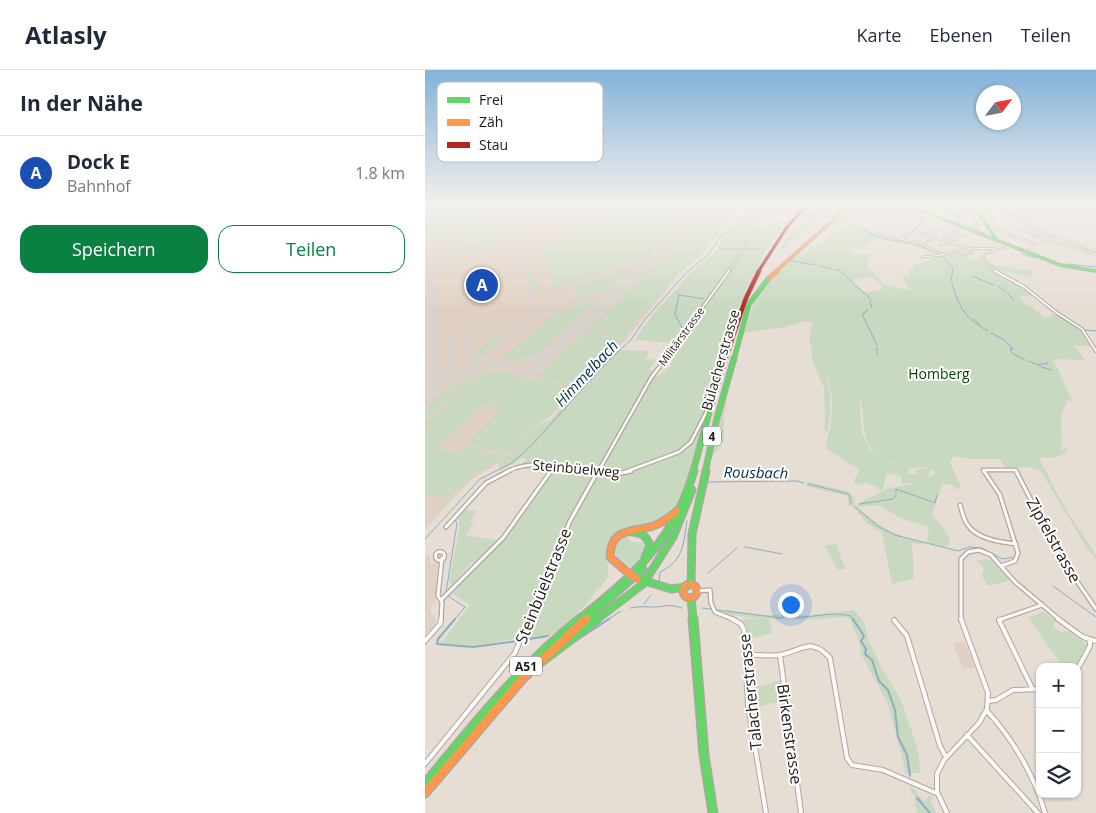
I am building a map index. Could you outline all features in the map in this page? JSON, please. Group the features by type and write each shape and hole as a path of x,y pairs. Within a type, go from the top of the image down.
{"main road":[{"name":"A51","path":"425,784 524,668 559,635 643,563 669,531 689,494 714,397 748,288 763,258 776,240"},
{"name":"A51","path":"425,793 512,688 554,646 620,590 646,565 676,526 689,494 749,290 763,261 777,240"},
{"name":"Bülacherstrasse","path":"688,586 692,534 712,438 749,304 764,282 811,240"},
{"path":"998,240 1063,266 1096,272"},
{"path":"689,494 675,513 667,520 655,526 626,531 614,539 609,548 609,554 614,562 657,590 691,598"},
{"path":"512,688 559,648 644,582 673,539 689,494"},
{"path":"627,570 616,559 613,551 616,541 626,534 638,532 649,538 649,548 643,563"},
{"path":"644,582 662,588 681,589 688,586 696,587 695,596 691,598"},
{"path":"684,595 688,586"},
{"path":"691,598 704,755 713,813"}],"street":[{"name":"Militärstrasse","path":"598,473 651,378 746,247 746,240"},
{"path":"904,240 923,245 943,255"},
{"path":"923,245 930,240"},
{"path":"943,240 968,249"},
{"path":"1026,240 1037,244"},
{"path":"1025,250 1047,240 1084,253 1096,254"},
{"path":"1063,240 1096,251"},
{"path":"940,246 949,242"},
{"path":"1013,246 988,252 982,257 996,272 1023,286 1082,329 1096,351"},
{"path":"922,257 928,254 943,255 986,247 999,249"},
{"path":"955,252 963,255 972,252"},
{"name":"Steinbüelweg","path":"446,527 486,483 506,471 526,464 617,474 635,470 679,452 692,441 714,397"},
{"path":"441,600 503,538 555,466"},
{"name":"Zipfelstrasse","path":"1016,544 1000,495 983,470 1016,470 1061,558 1096,608"},
{"name":"Steinbüelstrasse","path":"425,764 508,664 520,643 570,521 598,473"},
{"path":"960,506 967,524 976,533 1000,542 1016,544 1018,557 1010,564 1001,566"},
{"path":"947,813 936,793 936,773 946,757 987,711 989,701 961,622 961,566 964,555 973,550 991,555 1015,582 1041,605 1074,632 1096,641"},
{"path":"425,641 441,622 443,610 439,590 442,558"},
{"name":"Talacherstrasse","path":"697,591 710,590 711,606 715,612 720,616 736,619 744,630 748,705 766,813"},
{"path":"1031,688 1025,671 999,620 1041,605"},
{"path":"894,620 907,636 946,757"},
{"path":"1081,663 1091,646 1090,640"},
{"path":"755,655 779,655 810,645 824,649 830,658 847,758 852,765 883,770 936,793"},
{"name":"Birkenstrasse","path":"779,655 801,813"},
{"path":"989,701 996,700 1013,690 1036,689"},
{"path":"987,711 1006,734 1035,785 1045,807 1045,813"},
{"path":"966,735 1038,813"}],"shaded area":[{"path":"425,240 713,240 705,251 679,274 625,341 598,366 551,416 535,427 509,457 472,479 425,529"},
{"path":"430,554 430,565 438,562 435,604 431,605 431,614 436,616 435,624 425,635 425,556"},
{"path":"965,642 975,668 963,669 953,643"}],"green space":[{"path":"478,240 453,247 446,247 451,241"},
{"path":"487,240 498,240 466,253 442,258 458,249"},
{"path":"613,240 616,244 615,247 606,246 606,248 621,248 614,240 664,240 648,254 639,259 568,285 560,281 554,282 551,276 553,274 541,248 550,247 558,241"},
{"path":"681,240 711,240 702,253 678,273 668,287 637,320 623,340 613,348 589,345 613,321 611,320 588,345 575,342"},
{"path":"722,240 774,240 748,284 735,318 704,416 705,420 686,487 672,515 610,540 607,554 608,577 600,588 593,590 596,590 583,608 551,635 524,640 524,637 470,647 441,643 470,605 452,593 477,565 472,562 452,585 449,582 459,529 459,521 456,517 463,510 476,511 470,522 474,523 465,535 502,541 551,472 519,468 526,459 524,457 499,471 499,462 511,455 534,428 551,419 601,364 617,350 650,351 645,359 656,360 649,370 655,371 652,376 657,377 671,365 671,362 664,361 676,343 635,340 650,318 674,291 678,294 679,292 676,290 687,276 719,249 717,247"},
{"path":"786,240 795,240 775,256"},
{"name":"Homberg","path":"826,240 875,240 861,249 851,247 850,249 852,253 872,255 868,261 868,269 872,270 884,284 911,291 902,277 909,277 910,270 915,265 931,260 928,257 935,256 924,249 885,240 897,240 927,248 931,247 945,254 955,252 975,260 981,258 990,264 1032,271 1032,277 994,270 1003,276 1001,278 1004,277 1016,282 1034,295 1018,297 1045,318 1058,313 1082,329 1091,346 1074,346 1085,360 1053,359 1073,402 1067,400 1061,416 1061,452 1064,448 1068,449 1062,455 1051,458 1039,458 1065,508 1096,555 1096,559 1085,545 1041,471 1027,467 1006,468 999,459 970,459 953,456 950,463 961,486 958,489 951,485 942,484 932,515 950,540 950,544 945,547 927,543 929,527 900,518 880,505 858,507 857,504 889,488 915,484 902,483 901,476 887,473 883,490 880,491 878,487 864,482 863,486 853,482 860,470 825,448 832,413 828,379 830,376 825,378 821,375 813,363 811,343 809,341 812,322 801,322 785,327 744,333 754,303 768,281 796,255 800,255","holes":["872,277 882,286 881,290 864,293 853,280","859,396 867,442 873,452 887,462 870,451 862,433","903,467 927,468 936,473 930,477 928,469 916,469 917,475 909,474 909,469"]},
{"path":"529,264 538,284 542,288 558,283 566,286 544,291 534,290 529,283 524,265"},
{"path":"635,266 607,289 565,306 579,294 574,288"},
{"path":"599,299 537,354 524,359 499,361 556,313"},
{"path":"493,337 503,338 476,359 474,352"},
{"path":"574,343 613,350 577,386 547,381 540,376"},
{"path":"486,372 517,372 513,376 521,378 489,407 483,406 472,416 469,415 468,417 470,417 436,448 456,453 463,449 474,448 486,450 484,453 507,456 475,474 446,499 425,492 425,423"},
{"path":"817,373 827,380 830,393 827,433 823,426 825,426 824,387"},
{"path":"481,374 425,420 425,408 464,379"},
{"path":"539,377 544,381 575,388 548,417 532,428 510,453 466,445 489,421 493,422 494,420 491,419 501,410 490,408 498,403 496,402 509,390 512,390 511,388 522,378 539,381 536,379"},
{"path":"724,399 727,401 724,416 724,441 710,459 715,432"},
{"path":"808,482 847,491 854,497 855,505 880,525 896,534 927,543 921,545 912,543 914,578 892,584 882,533 868,524 852,506 849,507 847,496 806,486"},
{"path":"626,536 631,542 648,542 647,552 632,568 616,556 615,549 621,538"},
{"path":"837,544 839,552 843,555 839,554 846,569 838,570 824,545"},
{"path":"985,559 992,561 1011,580 988,586 982,576 984,568 976,561"},
{"path":"725,610 764,615 809,615 854,610 864,622 869,641 880,665 901,700 917,747 921,773 905,773 888,704 862,656 858,638 850,619 845,617 803,620 769,619 772,633 746,640 746,630 742,622 746,619 761,619 725,614"},
{"path":"1043,612 1055,620 1053,627 1061,632 1067,631 1086,643 1087,649 1078,663 1060,663 1028,617"},
{"path":"780,680 783,701 751,708 748,690"},
{"path":"910,785 924,801 930,795 933,798 930,801 937,813 917,813"}],"waterway":[{"name":"Himmelbach","path":"425,539 480,479 512,463 530,447 608,361 630,341 646,318 687,272 709,254 718,240"},
{"path":"889,240 912,243"},
{"path":"915,244 936,252"},
{"path":"720,249 741,249"},
{"path":"746,249 760,249"},
{"path":"1022,254 1036,258"},
{"path":"943,256 953,269 951,281"},
{"path":"791,261 816,265"},
{"path":"1068,264 1096,267"},
{"path":"820,266 832,269"},
{"path":"836,270 839,270 854,284"},
{"path":"972,276 994,285"},
{"path":"952,284 957,300 964,312 974,322 988,331"},
{"path":"855,286 867,295 871,301"},
{"path":"998,286 1005,291"},
{"path":"676,291 679,295"},
{"path":"1008,293 1014,301"},
{"path":"679,295 704,299"},
{"path":"679,295 675,314 682,328"},
{"path":"870,302 872,308"},
{"path":"868,310 862,314 877,345"},
{"path":"974,319 980,325"},
{"path":"1084,330 1096,331"},
{"path":"991,333 1003,339 1013,349 1010,349 1012,353 1025,360"},
{"path":"877,348 877,355"},
{"path":"1028,361 1038,365 1048,363"},
{"path":"1039,366 1051,370"},
{"name":"Rousbach","path":"707,482 797,481 804,483"},
{"name":"Rousbach","path":"808,484 849,494 851,503"},
{"path":"896,493 896,489 935,503 937,495"},
{"path":"860,504 893,499 896,495"},
{"name":"Rousbach","path":"855,507 879,527 895,535 958,551 969,547 982,548 1002,559 1014,557"},
{"path":"446,592 457,524 455,519"},
{"name":"Rousbach","path":"659,581 660,572 674,562 681,551 687,521"},
{"path":"745,547 782,554"},
{"path":"708,573 737,548"},
{"name":"Rousbach","path":"1053,586 1096,617"},
{"name":"Rousbach","path":"644,604 651,595"},
{"path":"451,598 465,607 454,620"},
{"path":"630,608 670,605 682,608"},
{"path":"702,608 781,618 785,616 800,617 842,614 851,616 853,620"},
{"path":"607,620 621,611"},
{"path":"455,619 438,639 437,644 473,647 518,641"},
{"path":"574,642 609,619"},
{"path":"853,619 864,637 861,641 866,649 865,654 872,660 879,681 888,690 895,710 898,737 907,755 910,776"},
{"path":"523,640 548,636"},
{"path":"917,798 930,813"}],"taxiway":[{"path":"444,243 450,240"},
{"path":"435,255 480,240"},
{"path":"435,265 505,240"},
{"path":"512,240 535,313 533,317"},
{"path":"524,245 541,240"},
{"path":"530,320 571,287 644,259 671,241"},
{"path":"435,255 444,243"},
{"path":"425,259 435,255"},
{"path":"435,255 435,265"},
{"path":"425,269 435,265"},
{"path":"435,265 435,297"},
{"path":"530,320 567,309 595,298 619,286 638,272"},
{"path":"425,303 435,297"},
{"path":"434,338 435,297"},
{"path":"434,338 476,332 530,320"},
{"path":"468,369 530,320"},
{"path":"460,335 468,338 470,365 468,369"},
{"path":"425,339 434,338"},
{"path":"434,338 434,373"},
{"path":"443,338 451,341 452,363 449,372 443,377"},
{"path":"488,354 486,359 488,363 495,365 515,364 536,358 560,344"},
{"path":"464,375 498,367"},
{"path":"506,367 531,371"},
{"path":"425,404 468,369"},
{"path":"432,398 434,393 434,373"},
{"path":"434,373 436,376 443,377"},
{"path":"425,383 434,375"},
{"path":"443,377 459,376"}],"runway":[{"path":"425,242 432,240"},
{"path":"529,374 672,240"}],"traffic: fast":[{"path":"995,240 1060,265 1096,271"},
{"path":"691,585 692,534 717,418 749,304 769,278"},
{"path":"425,784 478,719 519,673 551,642 625,581 657,547 671,527 685,498 695,468 711,405"},
{"path":"686,587 671,589 645,581 673,537 692,490"},
{"path":"632,532 646,537 650,546 645,557"},
{"path":"587,618 643,569"},
{"path":"542,661 643,584 645,581 639,577"},
{"path":"691,598 704,755 713,813"}],"traffic: slow":[{"path":"769,278 812,240"},
{"path":"626,571 610,557 610,546 614,539 627,531 661,523 677,511"},
{"path":"626,571 637,579"},
{"path":"690,584 695,586 697,591 695,596 690,598 685,596 683,591 685,586 690,584"},
{"path":"425,793 501,701 542,658 587,618"}],"traffic: jam":[{"path":"711,405 746,298 757,273 778,240"}],"place":[{"name":"Dock E","path":"482,285"}]}
